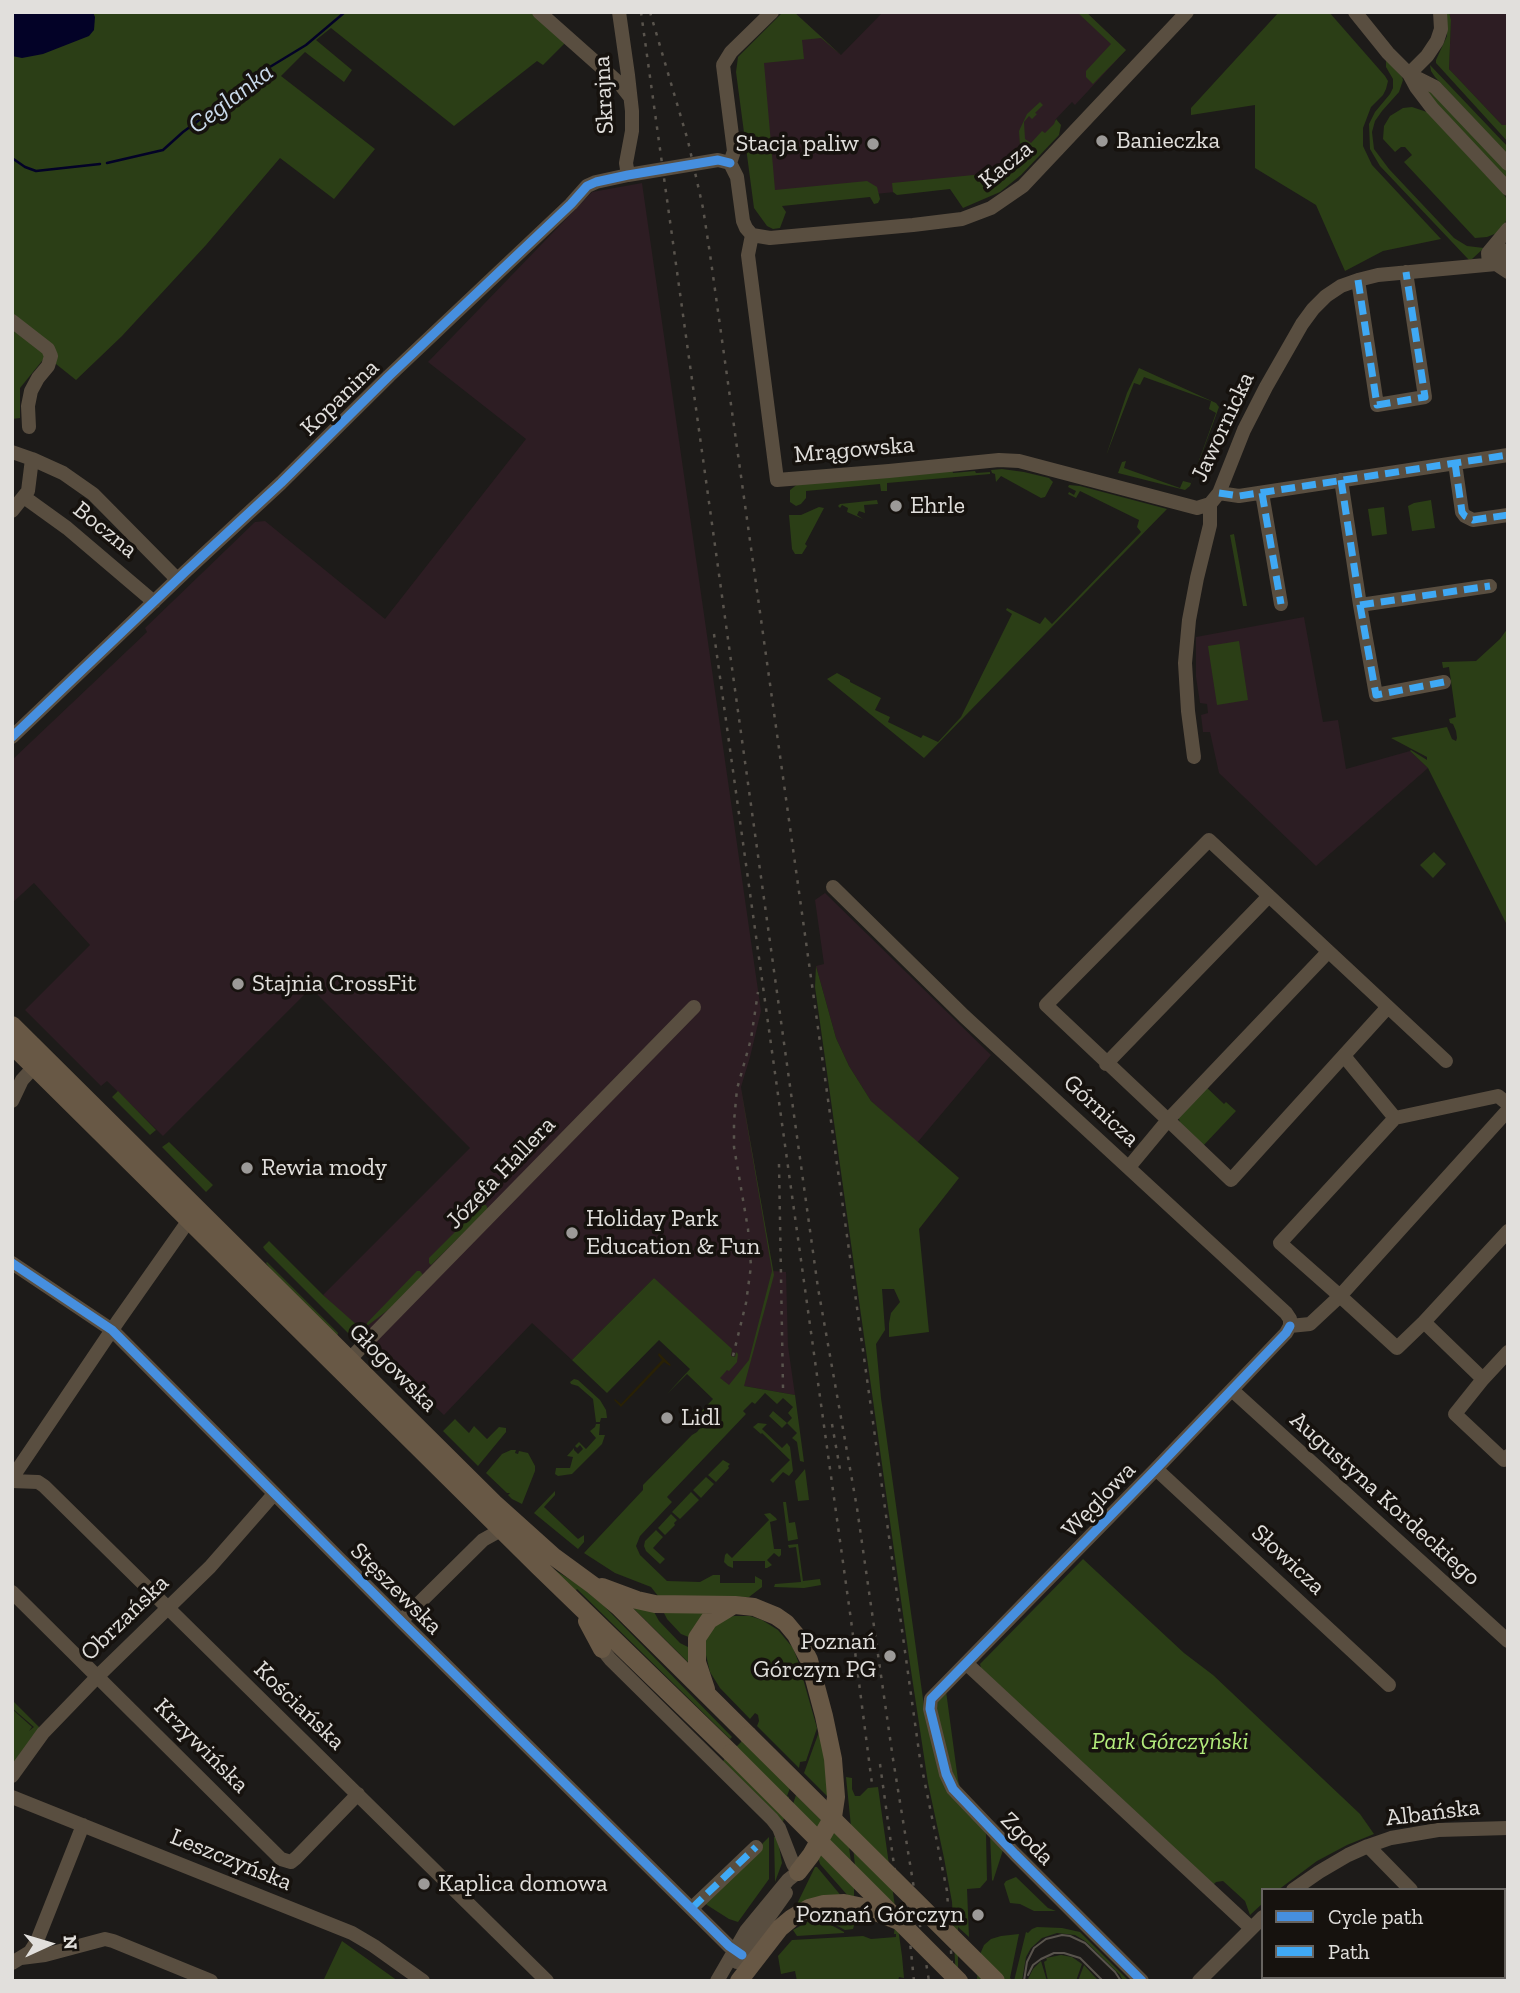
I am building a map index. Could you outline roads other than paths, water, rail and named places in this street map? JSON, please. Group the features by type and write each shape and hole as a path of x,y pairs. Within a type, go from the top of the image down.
{"main road":[{"name":"Głogowska","path":"12,1025 344,1364 501,1530 731,1753 959,1981"},
{"name":"Głogowska","path":"12,1045 23,1072 189,1220 526,1534 621,1609 996,1981"},
{"path":"580,1576 647,1603 752,1606 776,1616 791,1628 806,1653 824,1716 835,1777 835,1808 832,1817 811,1855 798,1872"},
{"path":"579,1605 603,1648"},
{"path":"713,1702 700,1675 696,1641 709,1620 736,1605"},
{"path":"741,1964 786,1923 813,1907 836,1903 853,1904 901,1922"}],"street":[{"path":"538,12 619,83 630,97"},
{"name":"Skrajna","path":"619,12 628,75 632,131 626,163 628,175"},
{"path":"730,163 734,151 723,65 730,52 772,12"},
{"name":"Kacza","path":"752,235 770,238 913,225 962,219 991,208 1024,186 1187,12"},
{"path":"1355,12 1409,74 1432,108 1508,190"},
{"path":"1409,74 1427,56 1440,34 1440,12"},
{"path":"1427,56 1427,70 1435,86 1508,164"},
{"path":"1409,74 1435,86"},
{"name":"Kopanina","path":"12,737 281,483 587,186 628,175 718,160 730,163"},
{"name":"Mrągowska","path":"730,163 737,177 743,221 752,235 748,255 777,480 999,460 1019,461 1197,508 1214,498"},
{"path":"1508,229 1488,253 1497,267 1508,250"},
{"name":"Jawornicka","path":"1194,757 1185,663 1189,620 1214,498 1251,415 1301,324 1326,296 1358,279 1406,272 1497,267"},
{"path":"1358,279 1377,405 1425,397 1406,272"},
{"path":"12,320 48,349 51,356 48,366 31,391 28,406 29,427"},
{"path":"12,452 63,473 93,494 177,579"},
{"path":"1214,498 1508,455"},
{"path":"12,511 24,497 30,483 32,459"},
{"path":"1455,463 1462,512 1465,516 1473,520 1508,515"},
{"path":"1341,480 1376,695 1444,682"},
{"path":"1262,493 1281,604"},
{"name":"Boczna","path":"24,497 67,528 154,601"},
{"path":"1360,605 1490,586"},
{"path":"1129,1167 1168,1120 1046,1005 1209,840 1446,1061"},
{"name":"Górnicza","path":"833,887 964,1016 1286,1313 1290,1326"},
{"name":"Górnicza","path":"1106,1064 1268,897"},
{"name":"Górnicza","path":"1328,952 1168,1120 1231,1180 1387,1008"},
{"name":"Józefa Hallera","path":"344,1364 694,1007"},
{"path":"1344,1056 1395,1118"},
{"path":"12,1101 23,1072"},
{"path":"1508,1104 1498,1096 1395,1118 1280,1243 1397,1348 1508,1231"},
{"path":"1290,1326 1310,1324 1340,1296 1508,1110"},
{"path":"12,1479 189,1220"},
{"name":"Stęszewska","path":"12,1263 112,1330 401,1621 692,1908 741,1964"},
{"path":"1424,1322 1483,1379"},
{"name":"Węglowa","path":"931,1699 1156,1469 1290,1326"},
{"path":"1508,1352 1455,1414 1504,1460 1508,1456"},
{"name":"Augustyna Kordeckiego","path":"1232,1390 1508,1641"},
{"name":"Słowicza","path":"1156,1469 1389,1685"},
{"name":"Kościańska","path":"12,1479 38,1482 44,1486 547,1981"},
{"name":"Obrzańska","path":"12,1776 43,1733 210,1567 274,1494"},
{"path":"401,1621 483,1540 501,1530"},
{"name":"Krzywińska","path":"12,1592 286,1862 296,1858 358,1794"},
{"path":"603,1648 610,1659 772,1819 779,1828 798,1872 741,1964 718,1981"},
{"path":"967,1664 1259,1921 1199,1981"},
{"name":"Zgoda","path":"931,1699 930,1709 946,1774 953,1789 1142,1981"},
{"name":"Leszczyńska","path":"12,1797 352,1933 374,1945 423,1981"},
{"path":"17,1960 30,1952 37,1941 83,1825"},
{"name":"Albańska","path":"1296,1888 1319,1872 1368,1846 1391,1838 1429,1831 1508,1828"},
{"path":"1368,1846 1409,1888"},
{"path":"692,1908 756,1847"},
{"path":"17,1960 105,1940 211,1981"}],"water":[{"path":"12,12 93,12 94,30 89,36 43,54 22,58 12,56"}],"waterway":[{"name":"Ceglanka","path":"107,163 163,150 260,73 306,45 345,12"},
{"name":"Ceglanka","path":"12,158 36,171 100,164"}],"tram line":[{"path":"1024,1981 1027,1962 1034,1948 1046,1939 1062,1935 1085,1943 1121,1981"},
{"path":"1028,1975 1033,1965 1041,1959 1054,1953 1064,1953 1080,1958 1103,1981"}],"railway":[{"path":"641,12 818,1288 857,1508 893,1759 929,1981"},
{"path":"650,12 688,141 703,208 920,1759 947,1891 953,1981"},
{"path":"714,634 872,1784"},
{"path":"733,1356 746,1303 751,1266 748,1229 734,1147 734,1121 737,1089 751,1039 758,992"},
{"path":"779,1164 783,1388"},
{"path":"832,1424 841,1475"},
{"path":"880,1764 898,1894"},
{"path":"904,1883 914,1981"}],"place":[{"name":"Banieczka","path":"1102,141"},
{"name":"Stacja paliw","path":"873,144"},
{"name":"Ehrle","path":"896,506"},
{"name":"Stajnia CrossFit","path":"238,984"},
{"name":"Rewia mody","path":"247,1168"},
{"name":"Holiday Park Education & Fun","path":"572,1233"},
{"name":"Lidl","path":"667,1418"},
{"name":"Poznań Górczyn PG","path":"890,1656"},
{"name":"Kaplica domowa","path":"424,1884"},
{"name":"Poznań Górczyn","path":"978,1915"}],"park label":[{"name":"Park Górczyński","path":"1170,1742"}]}
